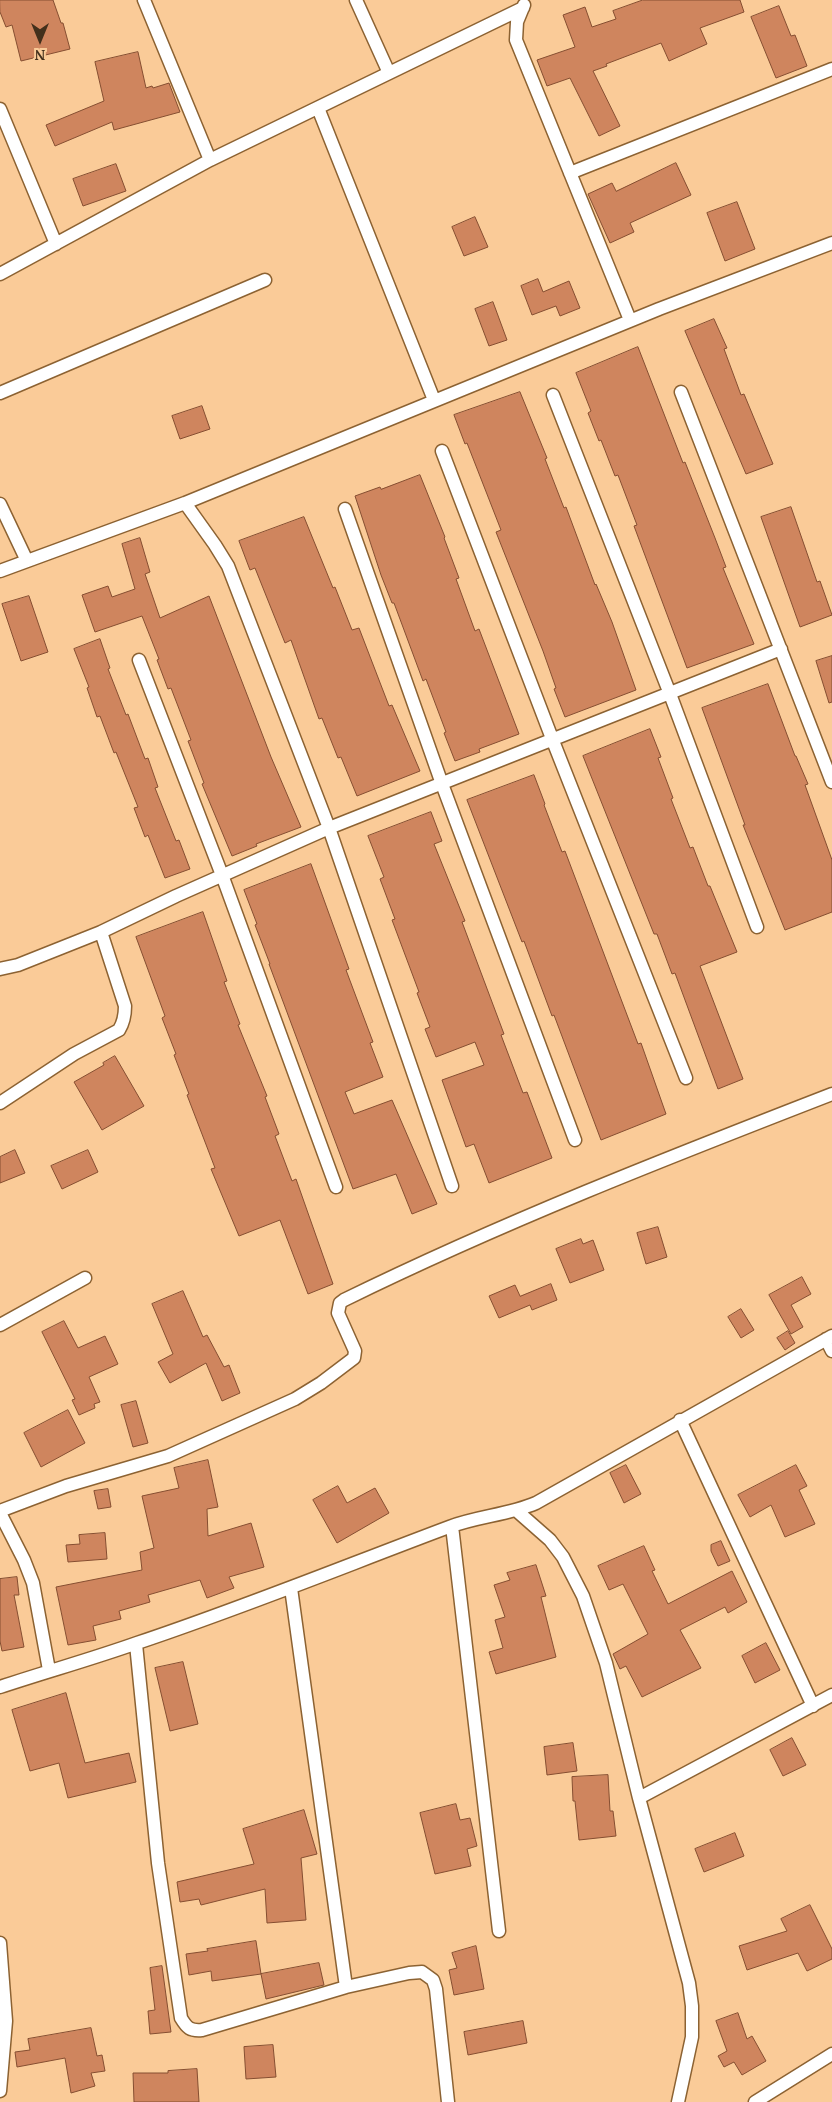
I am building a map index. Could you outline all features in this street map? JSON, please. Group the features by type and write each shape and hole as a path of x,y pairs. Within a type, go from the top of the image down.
{"street":[{"path":"144,0 210,160"},
{"path":"356,0 390,73"},
{"path":"0,274 210,160 390,73 525,4"},
{"path":"525,4 517,22 516,40 630,320"},
{"path":"570,173 832,68"},
{"path":"318,108 434,400"},
{"path":"0,109 56,244"},
{"path":"0,571 185,503 630,320 832,243"},
{"path":"0,393 264,280"},
{"path":"681,392 832,782"},
{"path":"553,395 670,694 758,927"},
{"path":"442,451 553,741 686,1078"},
{"path":"185,503 216,545 228,566 329,828 452,1186"},
{"path":"0,504 27,561"},
{"path":"345,509 442,784 575,1140"},
{"path":"0,969 18,965 102,932 222,875 329,828 553,741 781,649"},
{"path":"139,660 222,875 336,1187"},
{"path":"0,1103 74,1054 119,1030 125,1016 124,1006 102,932"},
{"path":"50,1670 32,1583 24,1560 0,1512 66,1486 168,1456 295,1399 354,1358 356,1351 338,1313 340,1303 344,1300 425,1260 640,1168 832,1094"},
{"path":"0,1325 85,1278"},
{"path":"0,1687 136,1644 291,1588 452,1526 489,1515 517,1511 536,1503 829,1337 832,1351"},
{"path":"680,1420 813,1706"},
{"path":"517,1511 550,1540 563,1557 583,1596 606,1663 689,1983 692,2006 692,2036 678,2102"},
{"path":"452,1526 499,1931"},
{"path":"291,1588 346,1987"},
{"path":"136,1644 158,1863 181,2018 187,2027 193,2031 202,2030 346,1987 409,1973 422,1972 433,1980 436,1989 448,2102"},
{"path":"640,1798 832,1695"},
{"path":"0,1943 6,2021 0,2091"},
{"path":"755,2102 832,2054"}],"building":[{"path":"0,0 53,0 61,23 63,23 70,49 21,61 12,25 6,27 0,12"},
{"path":"643,0 740,0 744,12 700,28 707,44 669,61 661,43 606,64 607,66 593,71 620,126 599,136 570,78 547,86 537,60 575,47 563,15 585,7 592,27 616,19 613,11"},
{"path":"779,6 791,36 795,35 807,66 776,78 751,17"},
{"path":"138,52 146,88 169,83 180,112 114,130 112,122 55,146 46,125 104,101 95,62"},
{"path":"676,163 691,195 630,223 634,232 610,243 588,194 612,183 616,191"},
{"path":"116,164 126,191 83,206 73,179"},
{"path":"737,202 755,249 725,261 707,213"},
{"path":"475,217 488,247 464,256 452,227"},
{"path":"538,279 543,292 569,281 580,308 560,316 556,306 532,315 521,286"},
{"path":"493,302 507,340 489,346 475,309"},
{"path":"714,319 727,348 724,349 741,395 744,394 773,464 746,474 685,331"},
{"path":"638,347 683,463 685,462 715,538 726,567 723,568 754,644 687,668 634,526 637,525 618,475 615,476 601,440 599,441 588,413 591,411 576,373"},
{"path":"520,392 547,458 545,459 564,508 566,507 595,585 612,622 636,690 565,717 554,689 556,688 543,651 496,532 501,530 454,415"},
{"path":"202,406 210,429 180,439 172,416"},
{"path":"420,475 445,537 459,578 456,579 475,631 479,629 519,734 479,749 480,752 455,761 426,679 423,681 394,603 392,603 381,575 355,496"},
{"path":"791,507 817,582 820,581 832,615 800,627 761,517"},
{"path":"304,517 352,630 359,628 389,706 392,705 420,771 357,796 341,757 338,758 322,718 319,719 291,640 285,643 255,568 250,570 239,541"},
{"path":"140,538 150,572 145,574 160,618 209,596 271,757 301,827 256,844 257,846 232,856 202,784 204,783 188,741 191,740 171,688 168,689 157,660 159,659 142,616 95,632 82,595 108,586 112,597 135,589 122,544"},
{"path":"29,596 48,652 21,661 2,604"},
{"path":"100,639 110,668 108,669 126,715 128,714 145,759 148,758 158,787 155,788 176,841 179,840 190,869 165,878 148,835 145,837 134,808 138,807 116,752 114,753 100,716 97,717 87,688 89,687 74,649"},
{"path":"832,656 832,702 829,703 816,661"},
{"path":"768,684 795,756 808,784 805,785 832,860 832,912 785,930 743,825 745,825 702,708"},
{"path":"650,729 661,757 658,758 673,798 671,799 690,848 693,847 737,952 700,966 743,1079 718,1089 675,973 672,974 657,934 654,934 583,756"},
{"path":"534,775 562,852 565,851 638,1044 641,1043 666,1114 601,1140 554,1015 552,1016 524,941 522,942 467,800"},
{"path":"431,812 442,841 434,844 465,921 462,922 504,1034 501,1035 523,1093 527,1092 552,1158 489,1183 474,1144 466,1147 442,1080 484,1065 475,1042 436,1057 425,1029 430,1027 417,993 419,992 392,920 395,919 380,879 384,877 368,836"},
{"path":"311,864 349,969 346,970 373,1042 370,1043 383,1077 345,1092 354,1114 392,1100 437,1204 412,1214 396,1174 353,1189 269,964 244,890"},
{"path":"203,912 227,981 224,982 240,1024 238,1025 267,1096 265,1097 279,1134 275,1136 292,1181 296,1179 333,1284 308,1294 280,1220 239,1236 211,1169 215,1168 187,1095 189,1094 162,1018 165,1016 136,937"},
{"path":"115,1056 144,1106 102,1130 74,1082 104,1065 103,1063"},
{"path":"15,1150 25,1173 0,1183 0,1157"},
{"path":"88,1150 98,1172 62,1189 51,1166"},
{"path":"658,1227 667,1257 646,1264 637,1233"},
{"path":"581,1239 583,1244 593,1240 604,1270 570,1283 556,1249"},
{"path":"802,1277 811,1294 791,1305 803,1327 791,1334 769,1295"},
{"path":"551,1284 557,1300 532,1310 530,1305 499,1318 489,1296 515,1285 520,1296"},
{"path":"183,1291 203,1337 207,1335 224,1367 229,1365 240,1393 222,1401 206,1363 170,1383 158,1362 173,1354 152,1304"},
{"path":"741,1309 754,1330 741,1338 728,1317"},
{"path":"64,1321 78,1348 105,1336 118,1364 89,1377 100,1402 94,1404 95,1408 79,1415 72,1400 75,1399 42,1332"},
{"path":"788,1331 795,1343 785,1350 777,1338"},
{"path":"136,1401 148,1443 133,1447 121,1405"},
{"path":"68,1410 85,1443 41,1467 24,1433"},
{"path":"208,1460 218,1507 207,1509 208,1536 251,1523 264,1567 229,1577 234,1588 207,1598 200,1580 148,1595 150,1602 119,1611 121,1619 93,1626 96,1640 68,1645 56,1587 142,1570 140,1552 154,1548 142,1496 179,1488 174,1468"},
{"path":"626,1465 641,1494 624,1503 610,1473"},
{"path":"796,1465 807,1486 799,1490 815,1524 785,1537 771,1505 750,1517 738,1495"},
{"path":"338,1486 347,1503 375,1488 389,1513 337,1543 313,1500"},
{"path":"108,1489 111,1507 98,1509 94,1491"},
{"path":"105,1533 107,1559 68,1562 66,1545 80,1544 79,1535"},
{"path":"721,1541 730,1561 718,1566 711,1551 711,1545"},
{"path":"644,1546 655,1570 652,1571 668,1604 732,1571 747,1602 728,1613 725,1607 680,1630 701,1668 642,1697 626,1666 620,1669 613,1654 648,1634 623,1584 609,1590 598,1566"},
{"path":"536,1565 546,1596 541,1597 556,1657 496,1674 489,1652 503,1648 495,1620 505,1617 494,1585 510,1580 507,1573"},
{"path":"17,1577 19,1595 14,1595 24,1647 2,1651 0,1641 0,1579"},
{"path":"766,1643 780,1670 755,1683 742,1656"},
{"path":"183,1662 198,1724 170,1731 155,1668"},
{"path":"66,1693 85,1763 129,1753 136,1782 68,1798 59,1763 30,1771 12,1710"},
{"path":"792,1738 806,1765 783,1776 770,1750"},
{"path":"573,1743 577,1771 547,1775 544,1747"},
{"path":"608,1775 610,1811 613,1811 616,1836 579,1840 575,1801 573,1801 572,1777"},
{"path":"456,1804 460,1820 470,1818 477,1846 467,1849 471,1866 435,1874 420,1813"},
{"path":"304,1810 317,1854 301,1858 306,1920 267,1923 265,1889 201,1905 199,1899 180,1902 177,1882 254,1864 243,1829"},
{"path":"735,1833 744,1856 704,1872 695,1849"},
{"path":"810,1905 832,1949 832,1959 807,1971 798,1953 747,1970 739,1946 787,1931 781,1919"},
{"path":"256,1941 261,1974 212,1981 211,1971 189,1975 186,1954"},
{"path":"476,1946 484,1989 454,1995 449,1970 457,1968 452,1953"},
{"path":"319,1963 324,1985 266,1999 261,1974"},
{"path":"162,1966 171,2032 150,2034 148,2011 155,2010 150,1968"},
{"path":"738,2013 747,2039 752,2036 766,2061 742,2075 734,2062 724,2067 718,2056 727,2051 716,2021"},
{"path":"523,2021 527,2043 468,2055 464,2032"},
{"path":"91,2028 97,2056 102,2055 105,2071 91,2073 95,2086 71,2093 65,2058 17,2067 15,2052 30,2050 28,2039"},
{"path":"273,2045 276,2077 246,2079 244,2047"},
{"path":"197,2069 199,2102 134,2102 133,2073 168,2073 168,2071"}]}
